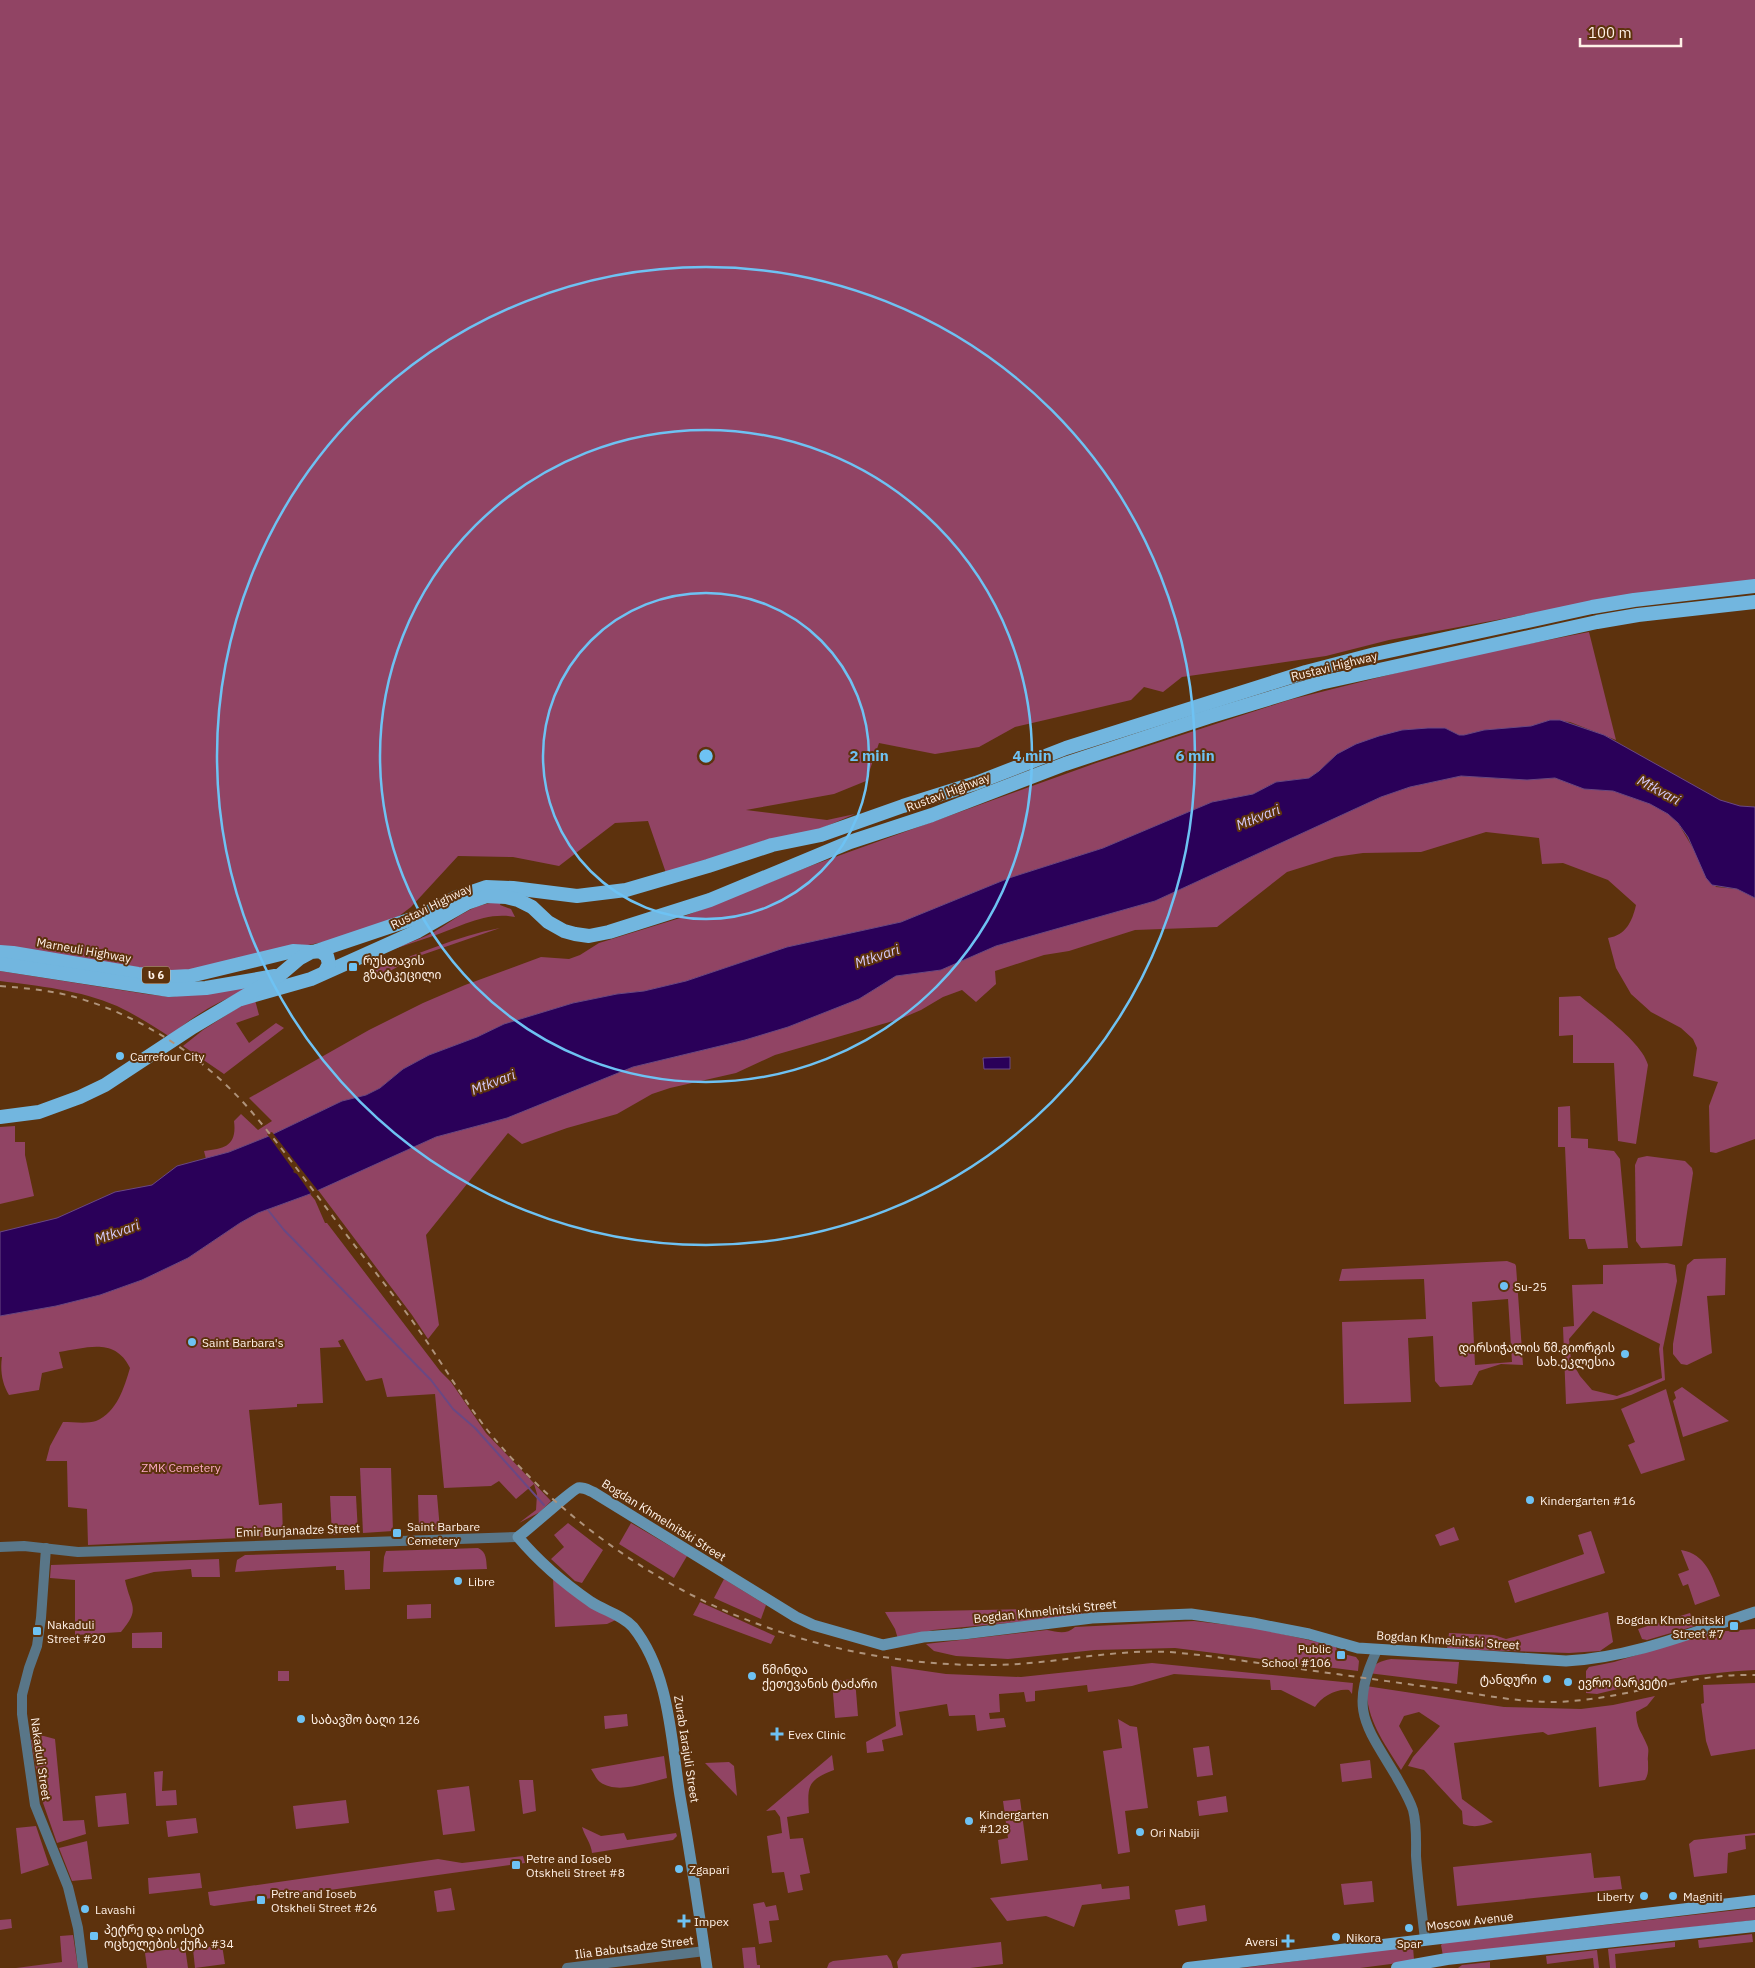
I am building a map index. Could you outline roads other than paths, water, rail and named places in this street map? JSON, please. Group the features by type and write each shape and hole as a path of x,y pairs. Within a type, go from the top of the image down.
{"highway":[{"name":"Rustavi Highway","path":"0,1117 39,1112 80,1097 105,1085 193,1027 280,975 312,953 421,916 457,897 486,887 513,888 577,896 626,890 772,845 821,835 976,783 1066,748 1306,672 1375,654 1634,600 1755,586"},
{"name":"Rustavi Highway","path":"240,999 325,972 418,931 467,903 487,896 518,900 532,907 548,922 564,931 589,936 609,932 710,900 850,842 932,815 1066,764 1208,717 1320,683 1553,630 1638,615 1755,602"},
{"name":"Marneuli Highway","path":"0,952 138,974 171,977 190,976 293,951 312,953"},
{"path":"307,978 297,968 312,953 326,954 329,962 325,972"},
{"name":"Marneuli Highway","path":"0,964 170,990 206,988 254,978 280,975 307,978"}],"main road":[{"name":"Bogdan Khmelnitski Street","path":"518,1537 555,1507 568,1493 578,1488 586,1489 796,1617 813,1625 875,1644 893,1644 923,1637 963,1634 1089,1618 1191,1614 1309,1634 1358,1648 1566,1661 1589,1660 1620,1654 1755,1612"},
{"name":"Zurab Iarajuli Street","path":"518,1537 565,1583 579,1594 598,1606 624,1618 638,1636 658,1672 670,1724 707,1968"},
{"name":"Moscow Avenue","path":"1188,1968 1755,1901"},
{"path":"1397,1968 1755,1926"},
{"path":"1425,1940 1429,1963"}],"street":[{"name":"Emir Burjanadze Street","path":"0,1547 24,1546 78,1552 518,1537"},
{"name":"Nakaduli Street","path":"46,1548 37,1646 22,1695 22,1714 35,1805 70,1896 78,1928 83,1968"},
{"path":"1377,1650 1366,1673 1363,1685 1364,1718 1368,1731 1402,1787 1413,1811 1416,1823 1418,1882 1425,1940"},
{"name":"Ilia Babutsadze Street","path":"567,1968 704,1951"}],"water":[{"name":"Mtkvari","path":"1550,720 1560,720 1604,735 1720,800 1740,806 1755,807 1755,898 1737,889 1712,885 1706,878 1688,837 1678,823 1668,814 1650,804 1613,791 1584,789 1555,778 1527,780 1461,776 1410,787 1381,797 1155,901 996,946 941,970 896,976 859,999 788,1027 745,1040 633,1067 507,1118 436,1137 310,1194 258,1213 188,1258 142,1280 100,1295 56,1306 0,1316 0,1232 57,1218 115,1192 152,1185 177,1166 229,1152 269,1136 342,1101 366,1095 380,1088 403,1069 429,1055 477,1037 504,1024 573,1003 617,994 644,991 686,981 787,947 901,922 1009,878 1103,848 1212,802 1253,794 1276,782 1309,778 1337,754 1356,744 1379,736 1402,730 1428,728 1445,728 1459,735 1464,735 1484,730 1531,726"},
{"path":"1010,1057 1010,1069 984,1069 983,1058"}],"waterway":[{"path":"268,1210 284,1230 431,1380 453,1409 475,1428 544,1505"}],"railway":[{"path":"0,986 62,994 97,1004 148,1028 196,1059 237,1096 285,1153 412,1320 478,1418 537,1485 602,1539 649,1571 710,1604 749,1621 829,1646 912,1661 996,1665 1126,1653 1169,1652 1539,1702 1604,1697 1704,1678 1755,1675"}],"place":[{"name":"რუსთავის გზატკეცილი","path":"353,967"},
{"name":"Carrefour City","path":"120,1056"},
{"name":"Su-25","path":"1504,1286"},
{"name":"Saint Barbara's","path":"192,1342"},
{"name":"დირსიჭალის წმ.გიორგის სახ.ეკლესია","path":"1625,1354"},
{"name":"Kindergarten #16","path":"1530,1500"},
{"name":"Saint Barbare Cemetery","path":"397,1533"},
{"name":"Libre","path":"458,1581"},
{"name":"Bogdan Khmelnitski Street #7","path":"1734,1626"},
{"name":"Nakaduli Street #20","path":"37,1631"},
{"name":"Public School #106","path":"1341,1655"},
{"name":"წმინდა ქეთევანის ტაძარი","path":"752,1676"},
{"name":"ტანდური","path":"1547,1679"},
{"name":"ევრო მარკეტი","path":"1568,1682"},
{"name":"საბავშო ბაღი 126","path":"301,1719"},
{"name":"Evex Clinic","path":"777,1734"},
{"name":"Kindergarten #128","path":"969,1821"},
{"name":"Ori Nabiji","path":"1140,1832"},
{"name":"Petre and Ioseb Otskheli Street #8","path":"516,1865"},
{"name":"Zgapari","path":"679,1869"},
{"name":"Liberty","path":"1644,1896"},
{"name":"Magniti","path":"1673,1896"},
{"name":"Petre and Ioseb Otskheli Street #26","path":"261,1900"},
{"name":"Lavashi","path":"85,1909"},
{"name":"Impex","path":"684,1921"},
{"name":"Spar","path":"1409,1928"},
{"name":"პეტრე და იოსებ ოცხელების ქუჩა #34","path":"94,1936"},
{"name":"Nikora","path":"1336,1937"},
{"name":"Aversi","path":"1288,1941"}],"park label":[{"name":"ZMK Cemetery","path":"181,1467"}]}
